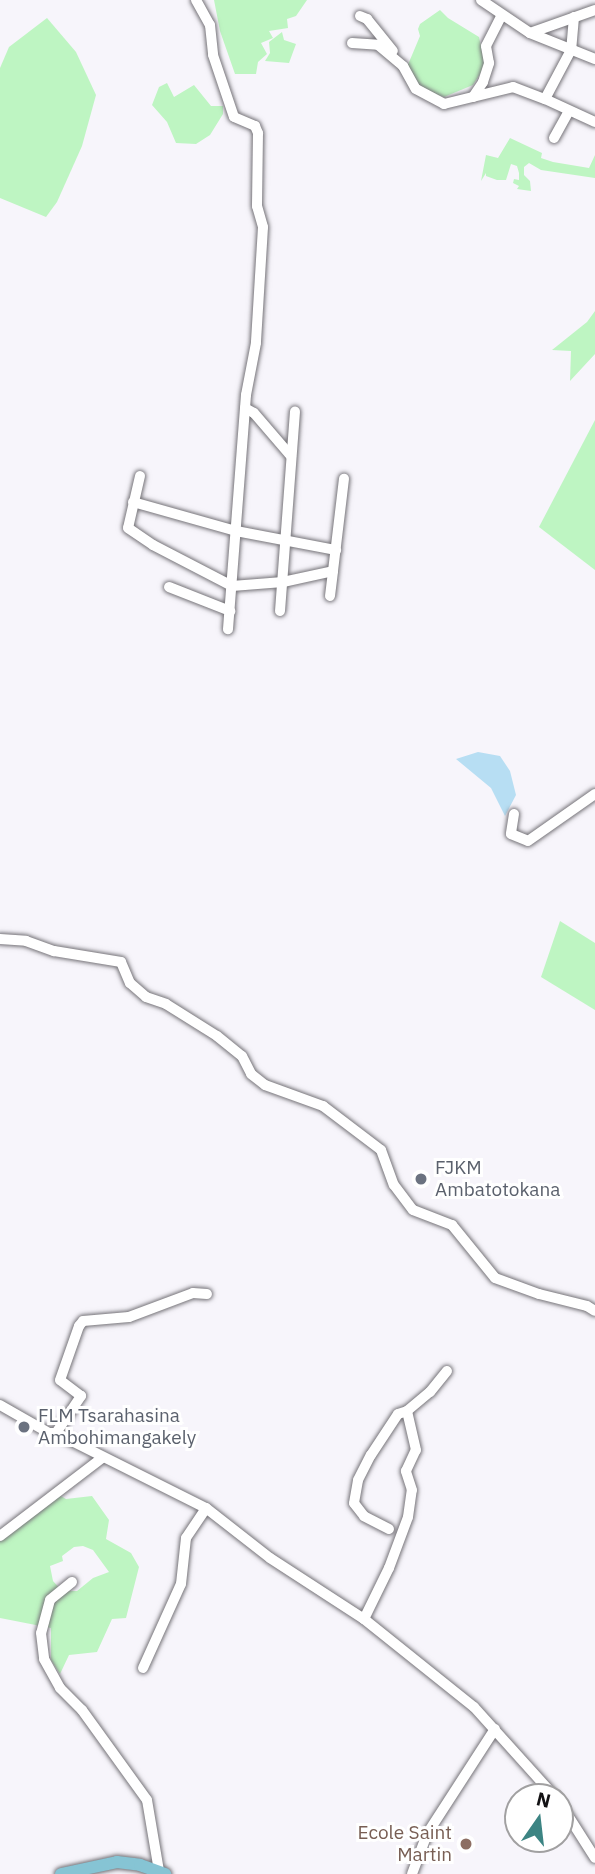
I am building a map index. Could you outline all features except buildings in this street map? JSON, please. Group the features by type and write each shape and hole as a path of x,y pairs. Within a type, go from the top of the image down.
{"main road":[{"path":"61,1874 100,1863 117,1862 162,1872"}],"street":[{"path":"196,0 210,25 213,55 234,117 255,126 258,133 257,206 263,227 260,294 246,408 228,629"},
{"path":"481,0 530,33 595,59"},
{"path":"530,33 595,10"},
{"path":"473,97 483,82 489,63 486,46 502,15"},
{"path":"360,16 367,19 403,66 416,89 444,104 513,88 595,122"},
{"path":"545,99 571,50 574,17"},
{"path":"352,43 379,45 403,66"},
{"path":"554,138 569,111"},
{"path":"246,408 254,413 291,456"},
{"path":"280,611 295,412"},
{"path":"140,476 128,528 153,545 232,586 282,582 333,571"},
{"path":"330,596 344,479"},
{"path":"133,502 236,531 337,550"},
{"path":"169,587 230,611"},
{"path":"514,814 512,834 528,841 595,794"},
{"path":"0,939 26,941 54,951 121,962 130,983 146,997 166,1004 218,1036 242,1056 251,1074 265,1085 323,1106 381,1150 394,1185 413,1210 452,1225 495,1278 587,1306 595,1311"},
{"path":"56,1433 81,1396 60,1380 72,1350 74,1334 83,1321 129,1317 193,1293 207,1294"},
{"path":"389,1529 364,1516 354,1503 359,1480 371,1455 398,1414 407,1411 430,1392 447,1371"},
{"path":"0,1405 49,1433 56,1433 206,1508 270,1558 364,1619 474,1707 543,1783"},
{"path":"364,1619 388,1569 408,1517 412,1490 407,1471 416,1450 407,1411"},
{"path":"0,1536 102,1458"},
{"path":"143,1668 181,1584 186,1538 206,1508"},
{"path":"72,1582 50,1600 41,1633 44,1659 60,1688 82,1710 147,1800 162,1872"},
{"path":"412,1874 427,1834 495,1729"},
{"path":"574,1824 593,1852"}],"green space":[{"path":"214,0 307,0 296,16 287,19 288,28 269,31 273,38 261,43 267,54 258,62 256,74 235,74 220,31"},
{"path":"440,10 479,37 485,66 473,85 444,97 423,91 407,67 420,36 420,24"},
{"path":"47,18 76,52 96,95 82,146 57,202 46,217 0,198 0,68 9,47"},
{"path":"282,32 284,40 296,44 289,63 265,61 270,53 269,42"},
{"path":"167,83 174,97 194,85 211,106 223,106 223,114 210,135 196,144 176,143 167,122 152,105 159,87"},
{"path":"510,138 542,153 541,158 553,162 589,168 595,155 595,178 541,170 529,163 524,167 524,175 530,181 531,191 517,189 519,186 513,183 514,179 519,180 519,173 517,166 511,164 506,180 497,180 486,176 486,173 481,181 486,155 498,158"},
{"path":"595,311 595,354 570,381 571,351 552,350 587,322"},
{"path":"595,420 595,570 539,527"},
{"path":"560,921 595,943 595,1010 541,977"},
{"path":"59,1495 66,1499 92,1496 109,1520 106,1539 131,1553 139,1567 126,1618 112,1619 97,1652 69,1655 60,1674 51,1660 51,1628 0,1618 0,1541","holes":["83,1546 93,1550 109,1572 93,1578 77,1591 62,1591 53,1581 50,1566 63,1561 62,1556 74,1547"]}],"water":[{"path":"478,752 500,756 510,771 516,795 505,816 491,788 456,759"}],"place":[{"name":"FJKM Ambatotokana","path":"421,1179"},
{"name":"FLM Tsarahasina Ambohimangakely","path":"24,1427"},
{"name":"Ecole Saint Martin","path":"466,1844"}]}
